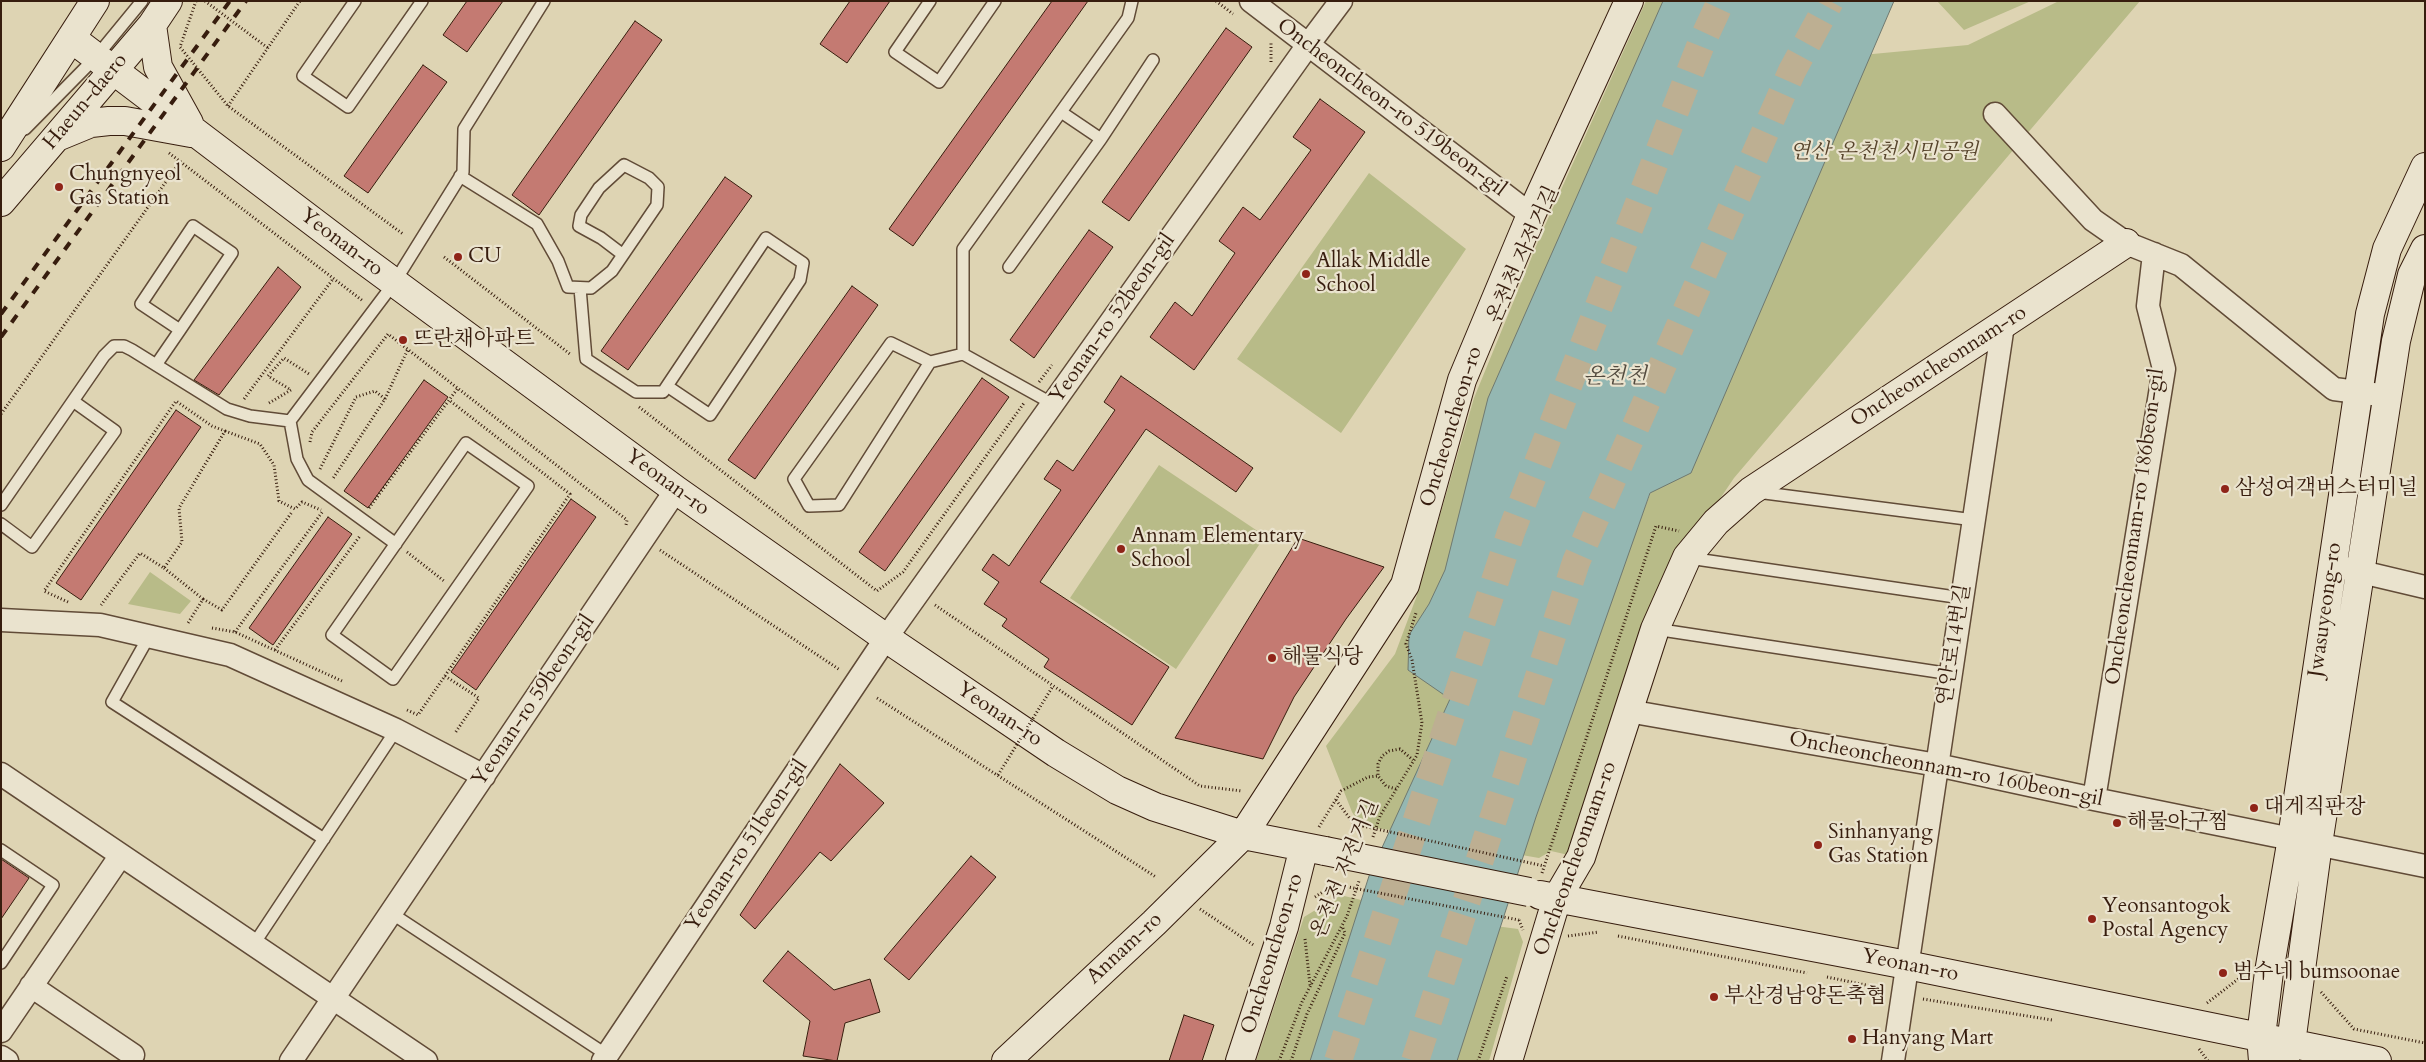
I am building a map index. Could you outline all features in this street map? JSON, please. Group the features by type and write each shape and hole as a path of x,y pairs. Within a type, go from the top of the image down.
{"main road":[{"path":"92,54 95,1"},
{"path":"1,147 92,54 117,1"},
{"name":"Haeun-daero","path":"1,202 55,138 92,54 147,13 168,1"},
{"name":"Oncheoncheon-ro","path":"1243,835 1405,585 1462,380 1531,214 1629,1"},
{"path":"147,13 158,66 194,134"},
{"name":"Yeonan-ro","path":"92,54 194,134 676,490 886,638 1056,754 1117,790 1155,807 1243,835 1540,895 1907,965 2262,1048 2377,1061"},
{"path":"55,138 90,124 109,121 125,121 194,134"},
{"name":"Jwasuyeong-ro","path":"2262,1048 2269,972 2292,838 2370,314 2387,249 2425,167"},
{"name":"Oncheoncheonnam-ro","path":"1508,1061 1540,895 1581,857 1655,629 1688,545 1751,491 2126,243"},
{"name":"Jwasuyeong-ro","path":"2288,1052 2318,844 2362,572 2398,331 2412,276 2425,249"},
{"name":"Annam-ro","path":"1006,1061 1154,923 1243,835"},
{"name":"Oncheoncheon-ro","path":"1240,1061 1284,926 1312,848"}],"street":[{"name":"Yeonan-ro 52beon-gil","path":"886,638 1341,1"},
{"name":"Oncheoncheon-ro 519beon-gil","path":"1245,10 1308,45 1531,214"},
{"path":"1995,114 2094,220 2126,243 2181,265 2334,389 2388,396"},
{"name":"Oncheoncheonnam-ro 186beon-gil","path":"2094,800 2164,369 2148,306 2154,254"},
{"name":"연안로14번길","path":"1893,1061 2003,325"},
{"name":"Yeonan-ro 59beon-gil","path":"291,1061 676,490"},
{"path":"2332,565 2425,587"},
{"path":"1,620 100,625 148,638 230,655 396,730 484,776"},
{"name":"Yeonan-ro 51beon-gil","path":"606,1058 886,638"},
{"name":"Oncheoncheonnam-ro 160beon-gil","path":"1628,712 1937,765 2094,800 2425,866"},
{"path":"1,774 426,1061"},
{"path":"5,1018 31,986 121,855"},
{"path":"31,986 133,1054"},
{"path":"1,1057 7,1061"}],"lane":[{"path":"355,1 303,76 348,107 422,1"},
{"path":"396,544 308,480 297,459 290,421 394,283 463,172 464,130 544,1"},
{"path":"930,1 895,52 939,82 995,1"},
{"path":"963,354 963,249 1128,18 1132,1"},
{"path":"1,154 92,54"},
{"path":"1008,267 1101,139 1153,60"},
{"path":"1061,112 1101,139"},
{"path":"460,176 537,224 558,261 568,288 591,288 612,271 622,254 658,205 658,187 649,178 624,165 600,188 581,215 579,226 601,238 622,254"},
{"path":"156,365 180,330 232,253 194,226 141,304 180,330"},
{"path":"580,288 586,359 636,392 663,392 667,386 766,238 803,263 800,280 710,415 667,386"},
{"path":"930,362 839,505 809,506 794,479 891,343 930,362 963,354 1053,404"},
{"path":"1,505 104,356 114,346 128,347 227,410 250,416 290,421"},
{"path":"1,524 32,547 115,431 73,401"},
{"path":"466,443 528,486 457,591 393,679 332,635 466,443"},
{"path":"1751,491 1974,520"},
{"path":"1688,545 1962,598"},
{"path":"1655,629 1951,674"},
{"path":"148,638 112,702 324,839"},
{"path":"254,944 396,730"},
{"path":"1,850 53,885 1,962"},
{"name":"Yeonan-ro 51beon-gil","path":"391,913 506,988 606,1058"}],"path":[{"path":"196,1 180,47 228,106 403,234"},
{"path":"205,1 268,48"},
{"path":"228,106 300,1"},
{"path":"1216,1 1245,10"},
{"path":"1267,68 1271,62 1271,42"},
{"path":"166,151 363,300 358,308"},
{"path":"1,414 180,162"},
{"path":"444,257 578,360"},
{"path":"252,404 242,402 333,279"},
{"path":"309,447 312,432 388,334 627,520"},
{"path":"331,482 385,399 408,349"},
{"path":"261,406 278,399 291,390 268,376 284,358 312,375"},
{"path":"361,505 368,508 458,388"},
{"path":"320,469 356,397 375,391 385,399"},
{"path":"50,580 176,401 212,426 260,444 274,465 279,501 295,509 302,502 330,516"},
{"path":"633,403 877,591 904,572"},
{"path":"164,568 182,542 179,508 225,431"},
{"path":"314,462 335,487"},
{"path":"235,632 323,511"},
{"path":"99,607 140,553 222,610 292,512"},
{"path":"1521,936 1540,895 1544,866 1656,526 1688,545"},
{"path":"275,650 360,536 352,531"},
{"path":"396,544 457,591"},
{"path":"655,547 844,672"},
{"path":"188,623 203,598"},
{"path":"934,604 1200,786 1242,791"},
{"name":"온천천 자전거길","path":"1371,843 1380,816 1417,755 1422,723 1412,660 1406,644 1418,608"},
{"path":"445,676 479,698 455,734"},
{"path":"998,775 1053,686"},
{"path":"877,698 1156,877"},
{"name":"온천천 자전거길","path":"1396,789 1386,786 1378,776 1378,764 1382,756 1389,751 1400,749 1413,760"},
{"name":"온천천 자전거길","path":"1312,848 1341,791 1368,777 1378,776"},
{"path":"1336,800 1354,824 1544,866"},
{"name":"온천천 자전거길","path":"1280,1061 1310,986 1342,926 1359,879"},
{"path":"1310,900 1335,884 1519,920 1523,930"},
{"path":"1199,908 1262,951"},
{"name":"온천천 자전거길","path":"1284,926 1305,936 1310,986"},
{"path":"1291,1061 1306,1014 1345,933 1342,926"},
{"path":"1565,936 1597,932 1607,933"},
{"path":"1616,935 1807,973"},
{"path":"1478,1061 1510,970"},
{"path":"2206,1003 2249,970"},
{"path":"1827,977 1880,988"},
{"path":"2317,987 2354,1029 2425,1043"},
{"path":"2195,1044 2208,1061"}],"green space":[{"path":"1646,1 1695,1 1464,696 1404,832 1361,826 1352,812 1326,746 1395,654 1416,598 1474,398 1542,232"},
{"path":"1937,1 2031,1 1964,30"},
{"name":"연산 온천천시민공원","path":"2059,1 2140,1 1734,478 1707,518 1573,856 1551,851 1539,858 1510,853 1820,59 1968,45"},
{"path":"1369,173 1466,249 1341,433 1237,359"},
{"path":"1159,465 1265,536 1176,669 1070,598"},
{"path":"150,572 191,601 180,614 128,604"},
{"path":"1340,895 1370,902 1320,1061 1256,1061 1304,917"},
{"path":"1488,925 1518,929 1523,942 1489,1061 1445,1061"}],"water":[{"name":"온천천","path":"1663,1 1894,1 1691,473 1650,493 1536,817 1457,1061 1310,1061 1369,876 1450,699 1408,670 1409,635 1429,604 1445,570 1488,398"}],"building":[{"path":"467,1 503,1 467,52 443,35"},
{"path":"850,1 890,1 847,63 820,44"},
{"path":"1052,1 1088,1 913,246 889,229"},
{"path":"635,21 662,40 539,215 512,195"},
{"path":"1226,28 1252,47 1129,221 1102,202"},
{"path":"423,65 447,82 368,193 344,176"},
{"path":"1320,99 1365,132 1194,370 1150,337 1175,302 1192,316 1235,253 1219,241 1243,207 1260,220 1311,150 1293,137"},
{"path":"725,177 752,196 628,370 601,351"},
{"path":"1089,230 1113,247 1034,358 1010,340"},
{"path":"278,267 301,287 219,395 194,380"},
{"path":"852,286 878,305 755,479 728,460"},
{"path":"1121,376 1253,468 1236,492 1146,429 1040,582 1169,667 1132,725 1044,667 1049,659 1002,626 1007,619 984,604 999,582 982,570 993,554 1009,566 1061,490 1044,479 1057,460 1073,471 1115,410 1104,402"},
{"path":"982,378 1009,397 885,571 859,552"},
{"path":"424,380 448,397 368,508 344,491"},
{"path":"176,410 201,427 81,600 56,583"},
{"path":"571,499 596,517 476,690 451,672"},
{"path":"328,517 352,534 273,645 249,628"},
{"name":"해물식당","path":"1298,538 1384,567 1346,619 1294,697 1263,759 1175,738"},
{"path":"840,764 884,803 831,861 820,852 755,929 740,915"},
{"path":"971,856 996,877 909,980 884,959"},
{"path":"1,859 29,878 1,919"},
{"path":"788,951 834,990 870,979 880,1012 845,1023 837,1061 803,1056 810,1021 763,981"},
{"path":"1184,1015 1214,1025 1202,1061 1169,1061"}],"tunnel":[{"path":"1338,1061 1511,532 1701,44 1721,1"},
{"path":"1415,1061 1576,562 1792,71 1830,1"}],"railway":[{"path":"1,314 230,1"},
{"path":"1,337 246,1"}],"place":[{"name":"Chungnyeol Gas Station","path":"59,187"},
{"name":"CU","path":"458,257"},
{"name":"Allak Middle School","path":"1306,274"},
{"name":"뜨란채아파트","path":"403,340"},
{"name":"삼성여객버스터미널","path":"2225,489"},
{"name":"Annam Elementary School","path":"1121,549"},
{"name":"해물식당","path":"1272,658"},
{"name":"대게직판장","path":"2254,808"},
{"name":"해물아구찜","path":"2117,823"},
{"name":"Sinhanyang Gas Station","path":"1818,845"},
{"name":"Yeonsantogok Postal Agency","path":"2092,919"},
{"name":"범수네 bumsoonae","path":"2223,973"},
{"name":"부산경남양돈축협","path":"1714,997"},
{"name":"Hanyang Mart","path":"1852,1039"}]}
